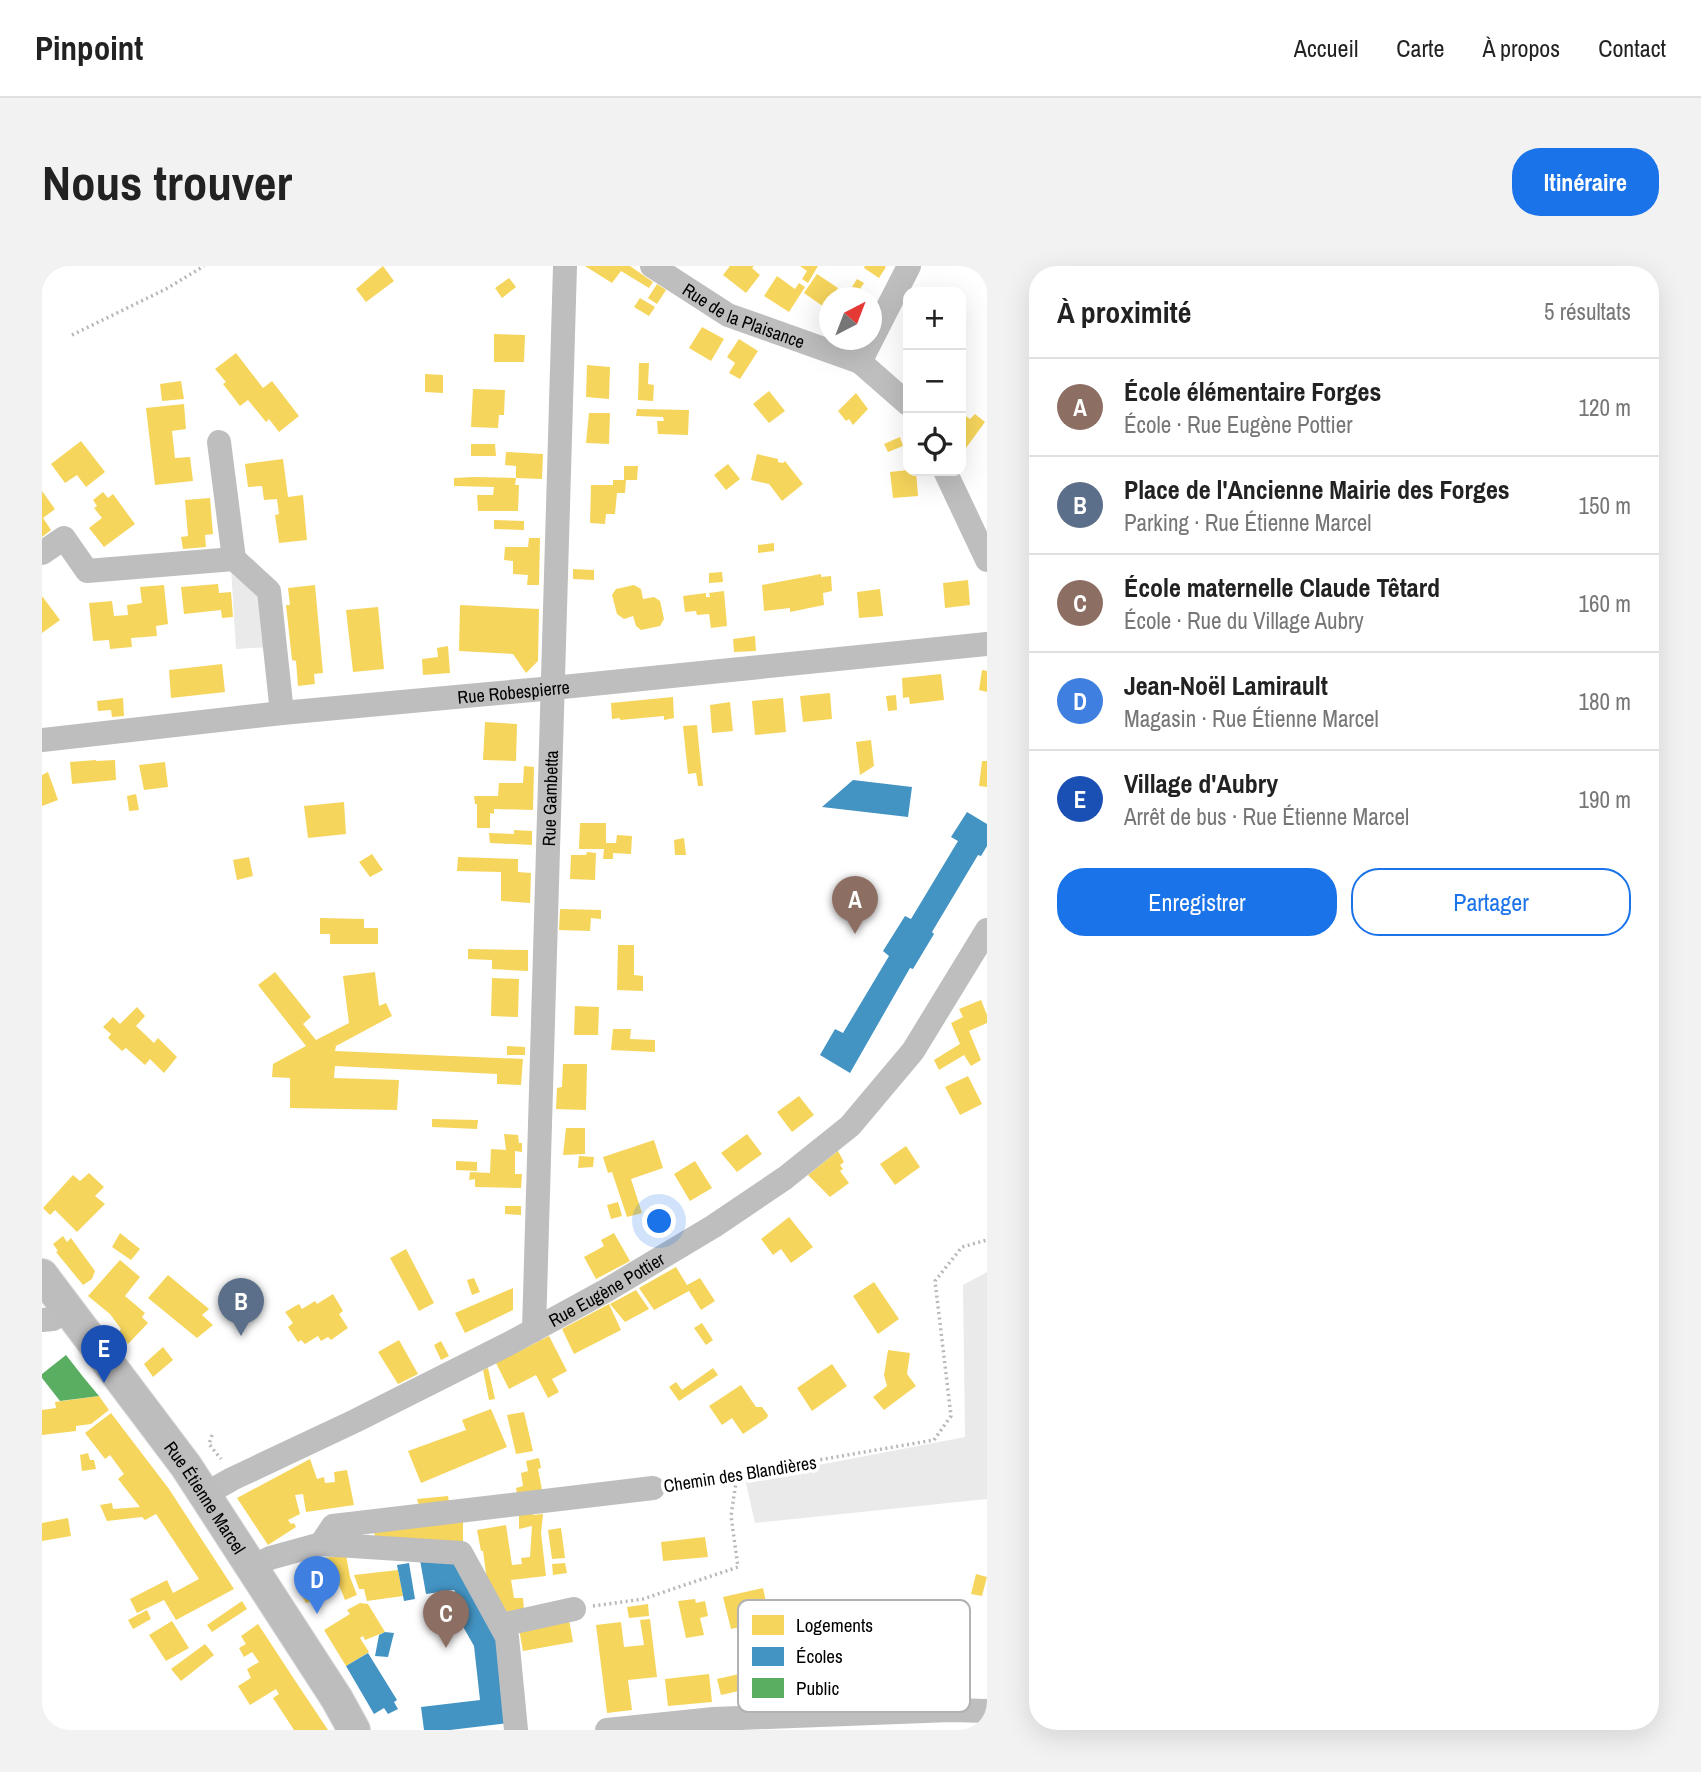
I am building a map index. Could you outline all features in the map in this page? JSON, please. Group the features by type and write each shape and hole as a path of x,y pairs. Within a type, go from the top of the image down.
{"main road":[{"name":"Rue Étienne Marcel","path":"42,1275 54,1314 186,1466 355,1730"}],"street":[{"name":"Rue Gambetta","path":"534,1330 565,266"},
{"name":"Rue de la Plaisance","path":"652,266 728,315 860,362 903,400"},
{"path":"860,362 909,266"},
{"path":"219,442 234,559 269,591 282,713"},
{"path":"947,476 987,560"},
{"path":"42,553 64,538 86,571 234,559"},
{"name":"Rue Robespierre","path":"42,740 282,713 987,644"},
{"name":"Rue Eugène Pottier","path":"204,1495 534,1330 714,1226 785,1178 850,1126 913,1051 987,930"},
{"name":"Chemin des Blandières","path":"321,1544 333,1526 653,1488"},
{"path":"251,1568 270,1558 321,1544 461,1553 507,1637 516,1730"},
{"path":"501,1625 574,1609"},
{"path":"607,1730 714,1719 898,1712"}],"path":[{"path":"72,335 166,289 204,266"},
{"name":"Chemin des Blandières","path":"653,1488 934,1440 951,1416 935,1281 962,1247 987,1240"},
{"path":"212,1435 209,1444 225,1465"},
{"path":"574,1609 643,1599 738,1567 731,1516 737,1475"}],"shaded area":[{"path":"231,567 262,590 269,647 236,649"},
{"path":"987,1272 987,1499 755,1523 745,1479 965,1437 963,1285"}],"building: Logements":[{"path":"383,266 394,281 366,302 356,289"},
{"path":"585,266 630,266 653,282 649,288 621,271 612,283"},
{"path":"730,266 754,266 752,268 760,275 746,293 723,275"},
{"path":"800,266 818,266 808,283 802,279 807,271"},
{"path":"886,267 879,278 864,268"},
{"path":"817,274 836,287 819,287 819,304 804,293"},
{"path":"777,276 795,289 799,283 805,287 789,312 764,296"},
{"path":"509,278 516,287 502,298 495,288"},
{"path":"857,279 864,283 861,287 852,287"},
{"path":"657,284 666,290 657,304 648,298"},
{"path":"640,298 655,307 649,316 634,307"},
{"path":"702,327 724,339 711,361 689,348"},
{"path":"494,334 525,335 524,362 494,362"},
{"path":"739,339 758,351 740,379 729,373 735,363 727,357"},
{"path":"236,353 263,388 272,381 299,416 279,432 269,419 266,422 248,400 240,406 223,384 226,382 215,369"},
{"path":"639,363 649,363 648,384 654,385 653,401 638,400"},
{"path":"587,365 610,367 609,399 586,397"},
{"path":"425,374 443,375 443,393 425,392"},
{"path":"181,381 184,399 162,401 160,384"},
{"path":"473,389 505,390 504,415 499,415 498,428 471,427"},
{"path":"769,391 785,411 769,423 753,404"},
{"path":"856,393 868,409 853,425 838,411"},
{"path":"184,404 186,429 172,431 175,458 190,457 193,481 155,485 146,408"},
{"path":"637,409 689,410 688,435 658,434 657,421 664,421 663,417 636,416"},
{"path":"589,413 610,413 609,444 586,443"},
{"path":"975,414 985,422 966,448 966,416 970,419"},
{"path":"900,437 903,446 888,452 884,444"},
{"path":"81,441 105,472 86,487 77,475 65,483 51,464"},
{"path":"471,444 495,444 496,456 471,456"},
{"path":"506,452 543,454 542,479 516,478 516,466 505,465"},
{"path":"757,454 778,459 778,462 785,461 803,484 782,501 769,484 751,480"},
{"path":"283,459 288,497 303,495 307,540 279,543 275,515 279,514 277,499 264,500 262,486 248,487 245,464"},
{"path":"728,464 740,479 726,490 714,475"},
{"path":"624,466 638,466 637,480 624,480"},
{"path":"903,471 903,476 916,476 918,496 893,498 890,472"},
{"path":"454,478 516,478 515,485 519,485 518,511 478,511 477,495 493,495 494,487 454,486"},
{"path":"613,480 626,480 625,493 617,493 615,514 606,514 605,524 590,523 591,485 613,485"},
{"path":"42,491 55,509 43,518 51,530 42,537"},
{"path":"103,492 108,498 113,494 135,524 104,547 89,528 102,518 94,508 97,506 93,500"},
{"path":"210,498 213,534 205,535 206,547 183,549 181,537 188,536 185,500"},
{"path":"494,520 524,521 524,530 494,529"},
{"path":"529,538 540,538 539,585 527,585 528,575 513,574 513,561 504,560 505,547 528,547"},
{"path":"774,543 774,551 758,553 758,545"},
{"path":"573,569 594,570 594,580 573,579"},
{"path":"722,572 723,582 709,583 709,573"},
{"path":"821,574 821,577 831,576 832,591 823,593 824,605 790,612 790,608 764,611 762,585"},
{"path":"968,580 970,605 945,608 943,583"},
{"path":"218,584 219,593 231,592 233,617 222,618 221,610 184,614 181,587"},
{"path":"164,585 168,624 156,626 157,636 131,638 132,647 110,649 109,640 93,641 89,603 112,601 114,616 128,615 127,605 142,603 140,587"},
{"path":"315,585 323,673 314,674 315,684 298,686 296,661 292,660 286,605 290,605 288,588"},
{"path":"634,585 641,589 643,599 654,597 660,601 664,619 660,626 641,630 636,626 633,616 624,619 617,614 612,595 616,589"},
{"path":"880,589 883,616 859,618 857,592"},
{"path":"724,591 727,626 711,628 709,614 685,612 683,596 706,593 706,597 710,597 709,593"},
{"path":"42,596 60,620 42,633"},
{"path":"460,605 539,609 538,661 526,673 513,654 459,651"},
{"path":"378,607 384,669 353,672 346,610"},
{"path":"755,636 756,651 734,652 733,639"},
{"path":"448,646 450,673 423,675 422,659 438,657 437,648"},
{"path":"222,664 225,692 171,698 169,670"},
{"path":"982,670 987,671 987,692 979,690"},
{"path":"941,674 944,700 910,704 909,697 903,698 902,678"},
{"path":"830,693 832,719 803,722 800,696"},
{"path":"896,695 897,710 888,711 886,696"},
{"path":"673,697 674,718 664,720 664,716 612,719 611,703"},
{"path":"123,698 124,716 112,717 111,710 98,711 97,701"},
{"path":"783,698 786,732 755,735 752,701"},
{"path":"730,702 733,731 712,733 710,705"},
{"path":"485,722 517,724 516,761 483,760"},
{"path":"697,725 703,786 698,786 696,773 688,774 683,726"},
{"path":"871,740 874,766 860,775 856,742"},
{"path":"115,760 116,780 72,784 70,762"},
{"path":"982,761 987,761 987,787 979,786"},
{"path":"165,762 168,787 144,790 139,765"},
{"path":"524,766 534,767 533,810 494,809 494,814 490,813 490,828 477,828 477,804 474,796 498,796 499,783 523,783"},
{"path":"48,772 58,800 42,806 42,775"},
{"path":"136,794 139,810 129,811 127,796"},
{"path":"344,802 346,834 308,838 304,806"},
{"path":"580,823 606,823 606,843 616,843 617,835 632,836 631,854 613,853 613,859 603,859 604,849 579,849"},
{"path":"514,830 532,831 532,845 490,843 489,833 514,834"},
{"path":"684,838 686,855 675,855 674,840"},
{"path":"587,852 596,853 595,880 570,879 571,855 586,855"},
{"path":"372,854 383,870 370,877 359,862"},
{"path":"249,857 253,876 237,880 233,860"},
{"path":"458,857 518,859 518,872 531,873 530,903 501,901 501,872 457,871"},
{"path":"560,909 601,910 601,919 591,918 590,931 559,930"},
{"path":"320,918 364,919 364,928 378,928 378,944 330,944 330,934 320,934"},
{"path":"618,945 634,945 634,975 643,976 643,991 617,990"},
{"path":"468,949 528,950 528,971 492,969 492,960 468,959"},
{"path":"275,972 311,1017 303,1024 316,1040 349,1023 343,976 375,972 379,1006 386,1003 392,1016 336,1046 335,1051 523,1059 521,1085 497,1084 497,1074 335,1066 334,1078 399,1080 397,1110 290,1108 290,1078 272,1077 273,1064 306,1046 258,985"},
{"path":"492,978 519,979 518,1017 491,1016"},
{"path":"981,1000 987,1023 969,1031 981,1060 971,1066 964,1055 939,1070 934,1060 960,1044 951,1023 963,1017 959,1009"},
{"path":"575,1006 599,1007 598,1035 574,1035"},
{"path":"137,1007 145,1016 136,1026 154,1043 158,1038 177,1057 164,1073 150,1059 145,1065 126,1048 122,1051 108,1038 111,1034 103,1027 113,1017 120,1024"},
{"path":"613,1029 631,1029 630,1039 655,1040 655,1052 611,1050"},
{"path":"507,1046 525,1047 525,1055 507,1055"},
{"path":"563,1064 587,1064 586,1110 556,1109 557,1088 562,1087"},
{"path":"968,1076 982,1104 960,1115 945,1087"},
{"path":"799,1096 814,1115 792,1132 777,1112"},
{"path":"432,1119 478,1120 477,1129 432,1127"},
{"path":"566,1128 585,1128 585,1154 563,1155"},
{"path":"504,1134 518,1135 519,1143 522,1143 522,1152 515,1151 515,1174 522,1174 521,1188 475,1187 475,1179 469,1180 470,1172 490,1173 491,1149 506,1150"},
{"path":"747,1134 762,1154 737,1172 721,1153"},
{"path":"654,1140 663,1168 631,1179 642,1213 627,1217 612,1172 608,1173 603,1157"},
{"path":"906,1146 920,1167 895,1185 880,1164"},
{"path":"838,1151 844,1162 840,1165 843,1169 840,1171 849,1183 830,1197 808,1175"},
{"path":"579,1156 594,1157 593,1167 578,1168"},
{"path":"456,1161 477,1162 477,1171 456,1170"},
{"path":"695,1161 712,1188 690,1201 674,1174"},
{"path":"89,1173 104,1187 95,1196 105,1204 77,1232 55,1210 50,1215 43,1208 73,1175 80,1181"},
{"path":"618,1202 622,1216 611,1219 607,1205"},
{"path":"505,1206 521,1206 521,1215 505,1214"},
{"path":"789,1217 813,1247 791,1263 781,1249 773,1255 761,1239"},
{"path":"120,1233 140,1249 131,1260 112,1247"},
{"path":"614,1233 630,1261 596,1279 584,1257 604,1246 601,1240"},
{"path":"63,1236 67,1242 71,1238 95,1271 92,1279 83,1285 56,1252 58,1251 53,1244"},
{"path":"406,1249 434,1303 419,1311 390,1258"},
{"path":"120,1260 140,1277 125,1296 145,1313 142,1317 148,1323 128,1344 110,1314 88,1296"},
{"path":"676,1267 687,1285 700,1278 715,1301 701,1310 689,1291 654,1310 639,1288"},
{"path":"168,1275 209,1309 202,1315 213,1325 197,1338 148,1298"},
{"path":"474,1278 480,1292 472,1295 467,1280"},
{"path":"874,1282 899,1319 878,1334 853,1296"},
{"path":"513,1288 513,1310 465,1333 455,1313"},
{"path":"636,1290 649,1309 625,1322 610,1304"},
{"path":"333,1294 343,1311 339,1314 348,1328 331,1340 328,1337 321,1341 318,1336 305,1344 301,1340 298,1342 288,1327 293,1323 285,1312 299,1304 302,1309 315,1301 317,1304"},
{"path":"609,1304 621,1330 574,1354 562,1329"},
{"path":"702,1323 713,1340 706,1345 694,1328"},
{"path":"549,1336 567,1371 552,1379 559,1392 548,1398 536,1375 509,1389 496,1363"},
{"path":"399,1340 418,1374 398,1384 378,1352"},
{"path":"441,1341 449,1356 441,1360 434,1345"},
{"path":"163,1347 173,1360 153,1377 144,1364"},
{"path":"888,1350 910,1353 907,1374 916,1386 884,1410 873,1397 887,1386 884,1375"},
{"path":"832,1364 847,1386 812,1411 797,1388"},
{"path":"488,1368 495,1399 489,1400 483,1370"},
{"path":"713,1368 718,1375 679,1401 669,1387 676,1382 682,1390"},
{"path":"741,1385 756,1407 762,1407 768,1415 743,1434 732,1418 722,1425 709,1406"},
{"path":"99,1396 109,1410 91,1424 76,1426 76,1431 42,1435 42,1410 56,1408 55,1402"},
{"path":"491,1409 507,1447 421,1483 408,1451 466,1430 462,1420"},
{"path":"524,1412 533,1451 516,1454 507,1415"},
{"path":"111,1413 169,1489 234,1589 176,1620 164,1600 137,1613 130,1599 167,1580 173,1593 199,1579 156,1514 145,1520 142,1517 107,1521 100,1505 112,1503 113,1509 140,1507 118,1479 124,1474 110,1455 105,1459 85,1433"},
{"path":"88,1453 90,1460 94,1460 96,1469 82,1471 80,1455"},
{"path":"539,1458 541,1468 538,1469 543,1495 518,1499 516,1488 523,1486 521,1473 528,1471 526,1461"},
{"path":"310,1459 317,1479 324,1477 325,1483 335,1482 334,1472 347,1470 354,1505 306,1512 303,1494 295,1495 300,1514 288,1520 296,1527 268,1545 237,1498"},
{"path":"448,1496 450,1508 421,1512 417,1499"},
{"path":"533,1507 533,1515 543,1514 541,1533 546,1576 511,1580 514,1598 523,1598 524,1610 496,1612 490,1603 483,1551 477,1530 506,1525 512,1565 522,1564 521,1558 530,1557 532,1526 519,1529 519,1509"},
{"path":"463,1517 463,1545 376,1541 374,1532"},
{"path":"68,1518 71,1536 42,1541 42,1523"},
{"path":"561,1528 565,1558 552,1559 548,1530"},
{"path":"705,1537 708,1557 663,1561 661,1542"},
{"path":"346,1555 357,1595 345,1600 337,1580 329,1582 331,1596 306,1603 300,1593 306,1587 319,1584 315,1559"},
{"path":"565,1563 567,1573 553,1575 552,1564"},
{"path":"398,1570 403,1596 367,1601 364,1589 359,1589 354,1575"},
{"path":"976,1574 987,1577 982,1596 971,1594"},
{"path":"763,1588 766,1600 738,1600 738,1627 731,1629 723,1597"},
{"path":"695,1599 696,1603 705,1601 708,1616 700,1618 704,1635 686,1638 678,1601"},
{"path":"242,1601 247,1609 212,1632 207,1625"},
{"path":"360,1603 368,1604 385,1632 365,1640 363,1636 360,1638 369,1652 346,1666 324,1630 350,1614 347,1610"},
{"path":"648,1604 649,1616 629,1618 627,1607"},
{"path":"147,1610 151,1619 133,1629 128,1620"},
{"path":"650,1619 657,1677 628,1680 632,1710 607,1713 596,1625 621,1622 624,1647 644,1645 640,1620"},
{"path":"569,1620 573,1642 523,1651 519,1629"},
{"path":"172,1621 189,1648 166,1661 149,1635"},
{"path":"258,1624 328,1730 294,1730 273,1698 279,1694 276,1689 250,1705 238,1686 251,1678 247,1669 259,1662 252,1652 244,1657 239,1648 246,1644 241,1636"},
{"path":"205,1644 214,1655 181,1681 171,1669"},
{"path":"709,1674 712,1702 668,1706 665,1679"},
{"path":"738,1674 738,1691 721,1695 717,1679"}],"building: Écoles":[{"path":"853,780 912,787 908,817 822,807"},
{"path":"967,812 987,824 987,846 981,856 978,855 850,1073 820,1055 835,1029 843,1033 889,956 883,951 905,916 911,919 958,841 951,837"},
{"path":"420,1560 451,1561 458,1567 498,1640 509,1723 450,1730 424,1730 421,1707 480,1700 474,1646 457,1616 460,1615 455,1607 462,1603 454,1590 426,1594"},
{"path":"409,1563 415,1599 404,1601 397,1565"},
{"path":"385,1632 394,1633 388,1657 375,1656 379,1635"},
{"path":"368,1653 397,1700 394,1702 398,1709 388,1714 384,1708 374,1714 346,1666"}],"building: Public":[{"path":"66,1355 99,1396 60,1401 42,1378 42,1374"}],"place":[{"name":"École élémentaire Forges","path":"855,934"},
{"name":"Place de l'Ancienne Mairie des Forges","path":"241,1336"},
{"name":"Village d'Aubry","path":"104,1383"},
{"name":"Jean-Noël Lamirault","path":"317,1614"},
{"name":"École maternelle Claude Têtard","path":"446,1648"}]}
